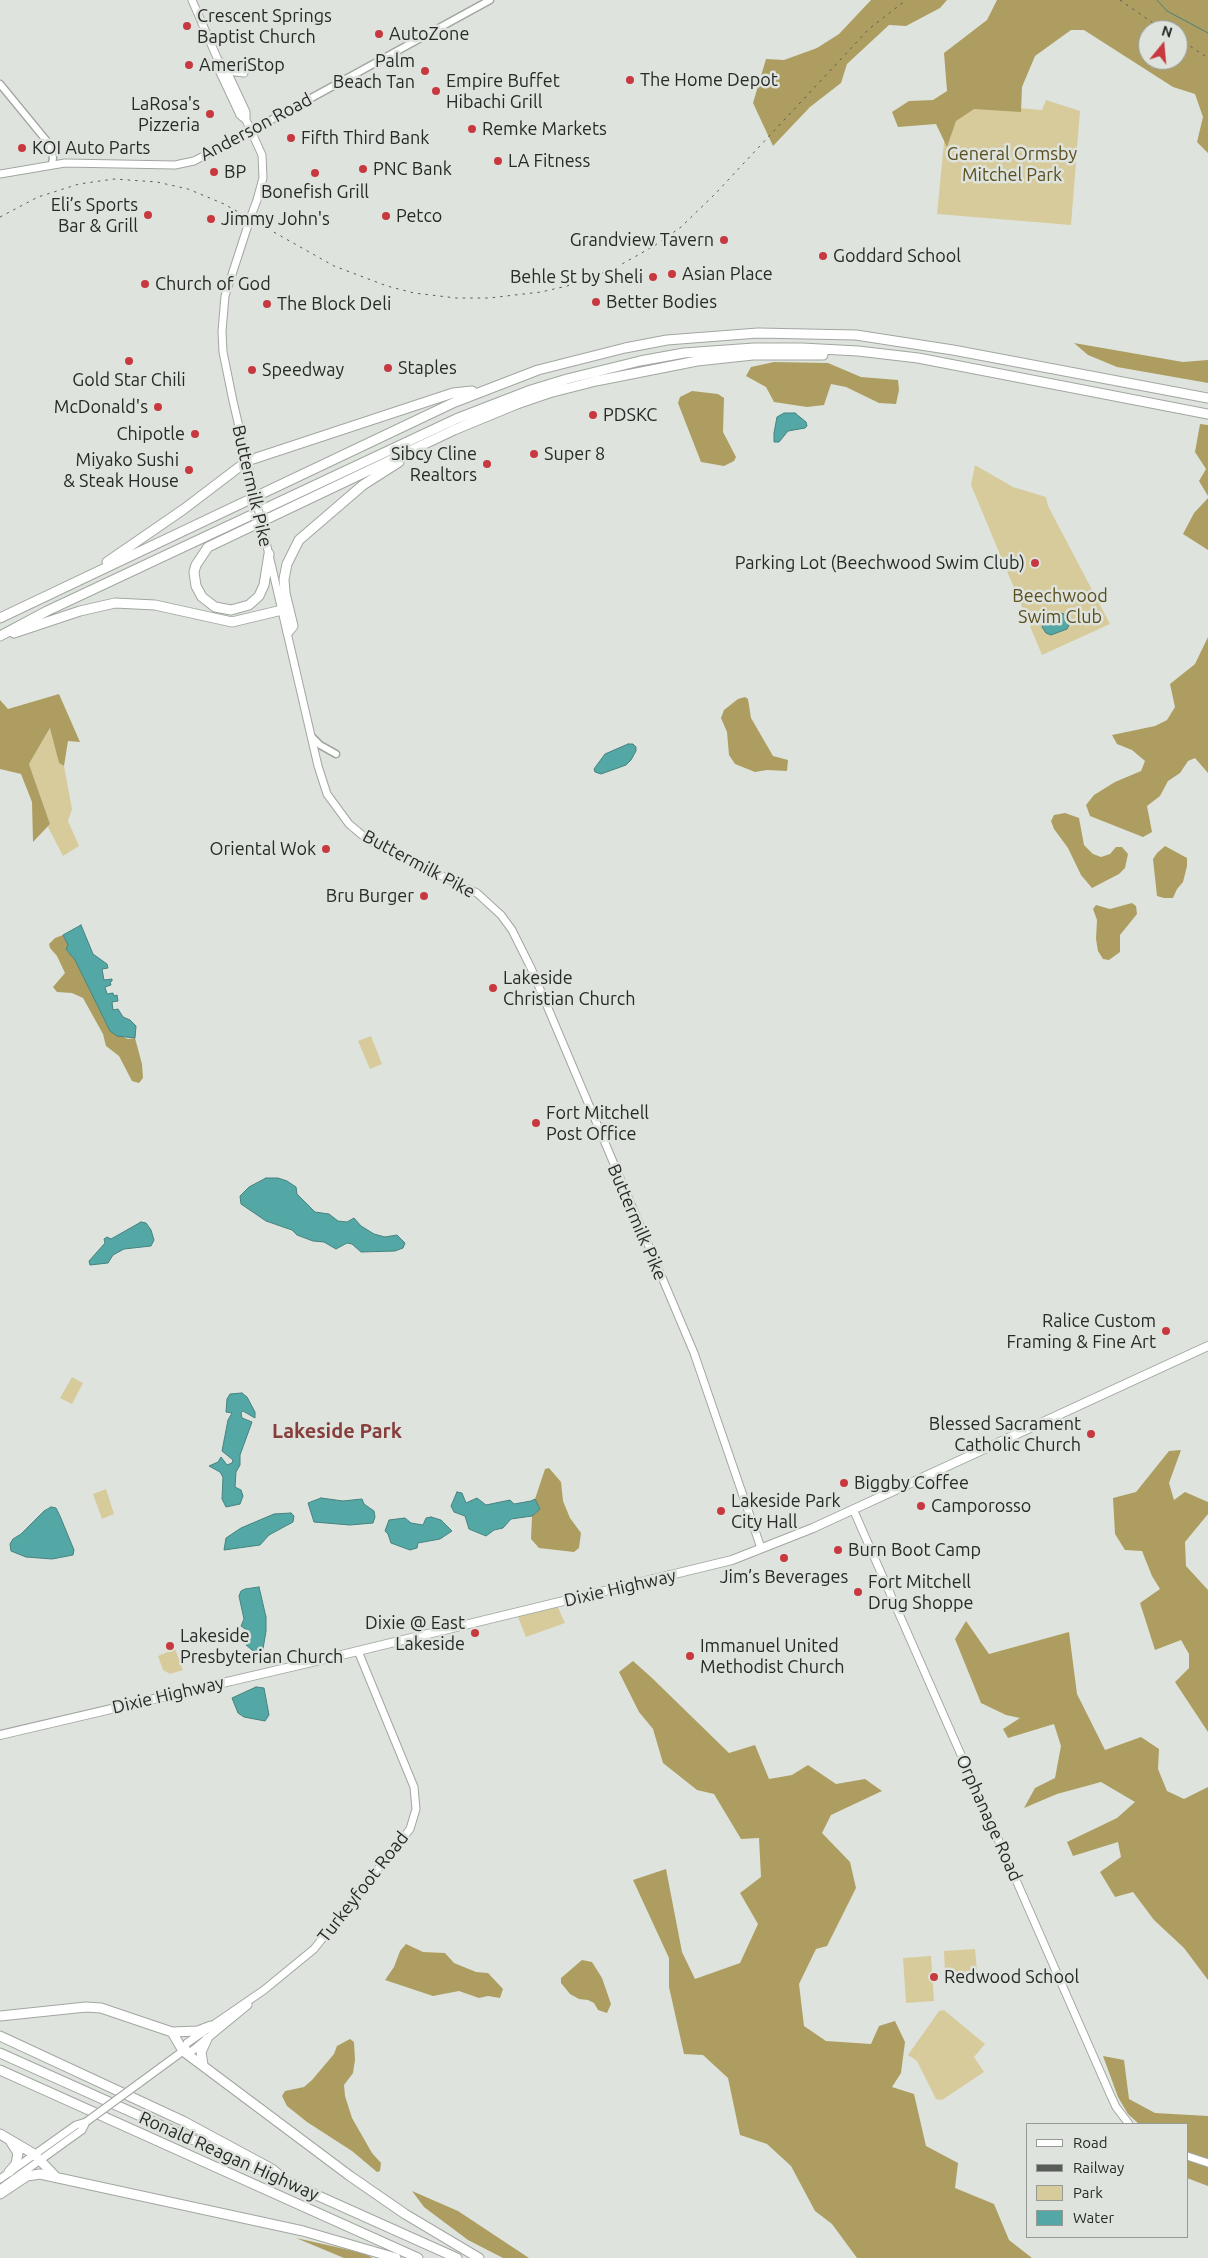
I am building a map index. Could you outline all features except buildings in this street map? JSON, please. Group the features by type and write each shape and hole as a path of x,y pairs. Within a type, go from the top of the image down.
{"highway":[{"path":"0,618 486,389 538,370 617,350 667,340 758,333 822,333 892,340 1208,398"},
{"path":"0,637 56,607 456,418 531,390 606,368 684,354 721,354 802,348 884,353 1208,414"},
{"path":"268,554 264,585 259,596 249,605 231,610 215,607 202,596 196,586 194,572 200,556 208,547 481,418 525,401 566,389 721,354"},
{"path":"84,578 184,509 247,461 453,393 486,389"},
{"path":"288,632 293,626 285,593 286,569 294,547 305,534 363,485 402,460 505,413 566,389"},
{"path":"0,637 80,611 115,604 155,605 232,622 282,610"},
{"path":"0,2016 86,2007 101,2008 172,2032 198,2031 211,2026"},
{"path":"172,2032 183,2051 373,2192 479,2258"},
{"path":"0,2036 183,2121 272,2169 286,2182"},
{"path":"203,2065 200,2052 207,2039"},
{"name":"Ronald Reagan Highway","path":"0,2053 457,2258"},
{"name":"Ronald Reagan Highway","path":"0,2070 418,2258"},
{"path":"0,2075 46,2091"},
{"path":"2,2136 37,2158 52,2174 62,2179"},
{"path":"2,2136 13,2144 18,2153 16,2164 9,2172"},
{"path":"0,2194 33,2174 304,2231 396,2258"}],"main road":[{"name":"Buttermilk Pike","path":"192,0 218,60 227,71 246,112 246,120 262,155 262,186 225,296 222,337 232,395 268,554 327,794 349,824 379,847 477,893 502,915 512,930 531,968 694,1353 760,1548"},
{"name":"Buttermilk Pike","path":"218,60 217,66 230,94 240,115 246,120"},
{"path":"227,71 244,73"},
{"name":"Anderson Road","path":"0,174 52,164 175,165 194,160 251,131"},
{"name":"Dixie Highway","path":"0,1735 706,1567 813,1528 1208,1346"},
{"name":"Orphanage Road","path":"853,1509 1110,2094 1116,2107 1128,2123"},
{"name":"Turkeyfoot Road","path":"183,2051 192,2051 314,1949 410,1829 416,1804 414,1787 358,1651"},
{"name":"Turkeyfoot Road","path":"0,2189 76,2125 86,2122 183,2051 187,2043 264,1990"},
{"path":"1188,2156 1208,2163"},
{"name":"Turkeyfoot Road","path":"0,2179 9,2172 37,2158"}],"street":[{"name":"Anderson Road","path":"251,131 490,0"},
{"path":"0,84 50,145 53,158 52,164"},
{"path":"312,737 320,745 336,754"}],"green space":[{"name":"General Ormsby Mitchel Park","path":"1046,100 1080,111 1071,225 937,214 948,102 1042,110"},
{"name":"Beechwood Swim Club","path":"975,465 1013,487 1046,497 1048,506 1110,624 1042,655 971,485"},
{"path":"51,727 59,763 64,766 72,809 68,821 79,846 63,856 48,827 50,824 29,764"},
{"path":"371,1036 382,1064 370,1069 358,1041"},
{"path":"72,1377 83,1383 72,1404 60,1398"},
{"path":"106,1489 114,1514 102,1519 93,1494"},
{"path":"556,1603 565,1623 526,1637 516,1612"},
{"path":"175,1649 183,1670 170,1674 163,1670 158,1656"},
{"path":"975,1949 977,1971 945,1973 944,1951"},
{"path":"931,1956 934,2001 906,2003 903,1958"},
{"path":"944,2010 985,2044 974,2057 984,2072 942,2100 936,2099 917,2061 908,2055 939,2011"}],"shaded area":[{"path":"871,0 947,0 940,8 906,26 889,25 847,64 841,83 810,107 773,146 753,103 766,59 784,60 817,48 839,34"},
{"path":"997,0 1208,0 1208,153 1197,142 1203,117 1195,94 1173,87 1146,70 1188,70 1188,20 1138,20 1138,65 1084,30 1071,30 1035,56 1022,87 1021,112 974,109 956,121 947,147 936,124 898,127 892,112 909,101 933,100 947,91 944,53 987,20"},
{"path":"1074,343 1183,362 1208,360 1208,383 1117,367 1088,355"},
{"path":"774,362 828,363 861,377 898,380 899,390 896,404 879,403 846,387 831,384 824,405 807,407 774,402 766,387 746,376 751,367"},
{"path":"692,391 718,394 724,398 723,432 736,457 734,461 724,466 701,462 678,403 680,397"},
{"path":"1200,424 1208,425 1208,496 1199,481 1206,469 1195,452"},
{"path":"1208,498 1208,550 1183,534 1194,513"},
{"path":"1208,637 1208,773 1195,758 1188,761 1180,773 1168,781 1160,796 1147,806 1152,832 1143,837 1090,816 1086,805 1094,795 1115,782 1141,771 1145,761 1132,750 1117,744 1112,735 1155,726 1167,720 1175,707 1170,684 1195,664"},
{"path":"59,694 80,742 68,741 64,766 59,763 50,728 29,764 50,824 33,842 32,802 21,774 0,769 0,700 8,709"},
{"path":"745,697 748,699 751,718 773,756 788,760 787,771 767,770 755,772 735,764 729,755 727,732 721,718 724,710 738,699"},
{"path":"1065,813 1079,818 1084,845 1093,854 1101,857 1110,854 1116,847 1122,847 1128,854 1125,868 1119,874 1092,888 1081,875 1068,848 1054,829 1051,821 1054,815"},
{"path":"1165,846 1187,858 1183,882 1173,898 1157,896 1153,859"},
{"path":"1132,903 1136,906 1137,914 1120,935 1120,952 1109,960 1103,959 1098,951 1096,939 1097,920 1093,909 1096,905 1110,909"},
{"path":"63,935 68,945 66,949 75,960 110,1031 128,1039 135,1038 142,1064 143,1078 139,1083 132,1081 119,1056 106,1046 103,1034 83,998 72,993 57,992 53,987 65,973 49,944 55,938"},
{"path":"1181,1450 1169,1483 1174,1500 1185,1492 1208,1502 1208,1514 1185,1542 1186,1566 1208,1590 1208,1732 1175,1682 1189,1668 1189,1654 1181,1640 1155,1650 1140,1603 1160,1589 1152,1576 1142,1551 1125,1550 1115,1534 1113,1498 1136,1492 1169,1451"},
{"path":"549,1468 561,1482 563,1501 570,1518 581,1533 579,1548 574,1552 539,1548 531,1539 532,1516 540,1509 535,1499 545,1469"},
{"path":"966,1621 989,1654 1069,1632 1077,1694 1105,1750 1141,1737 1159,1749 1158,1769 1167,1791 1184,1799 1208,1787 1208,1980 1184,1948 1154,1920 1133,1892 1115,1897 1100,1872 1121,1857 1118,1842 1073,1856 1067,1842 1117,1818 1135,1802 1101,1782 1057,1794 1024,1808 1035,1788 1055,1778 1061,1746 1054,1724 1008,1738 1003,1729 1020,1718 1006,1715 981,1703 955,1639"},
{"path":"633,1661 729,1753 755,1745 769,1779 792,1775 808,1765 836,1784 865,1779 882,1791 831,1815 822,1833 850,1862 856,1888 827,1946 816,1949 799,1984 804,2026 826,2041 871,2044 879,2026 895,2021 905,2042 901,2073 892,2087 914,2094 926,2146 958,2163 955,2188 994,2204 1009,2240 1032,2258 857,2258 832,2224 815,2211 791,2166 767,2144 740,2135 728,2078 703,2055 684,2054 669,1987 669,1958 633,1880 666,1869 682,1952 695,1979 740,1963 758,1924 740,1893 761,1877 759,1838 741,1839 714,1794 697,1790 663,1763 653,1729 639,1712 619,1672"},
{"path":"406,1944 423,1952 445,1953 454,1963 476,1972 488,1973 503,1989 500,1998 488,1996 479,1998 459,1991 433,1996 385,1980 394,1967 400,1951"},
{"path":"582,1960 592,1962 602,1978 611,2004 607,2013 598,2010 594,2003 579,1999 570,1994 561,1983 561,1978"},
{"path":"350,2039 354,2042 355,2060 353,2073 344,2085 345,2096 352,2118 372,2153 381,2163 380,2171 377,2172 352,2151 307,2122 287,2106 282,2096 285,2091 304,2087 334,2054 337,2046"},
{"path":"1103,2056 1124,2060 1129,2099 1155,2113 1208,2116 1208,2186 1188,2178 1188,2123 1138,2123 1128,2114 1118,2097"},
{"path":"412,2191 458,2211 529,2258 503,2258 468,2240 424,2207"},
{"path":"296,2238 363,2253 373,2258 344,2258"}],"water":[{"path":"784,413 795,413 806,422 807,426 788,431 779,442 774,442 777,417"},
{"path":"1061,613 1067,615 1071,621 1067,629 1051,635 1046,633 1042,627 1045,619"},
{"path":"628,744 633,744 636,747 636,751 626,765 601,774 595,772 594,769 605,754"},
{"path":"81,925 93,954 107,964 108,968 102,969 104,980 112,979 112,981 110,982 111,985 105,987 107,994 113,993 114,996 117,995 118,1001 112,1002 113,1010 118,1009 123,1017 130,1020 136,1026 135,1038 117,1036 110,1031 75,960 66,949 68,945 63,935"},
{"path":"266,1178 278,1178 296,1187 297,1194 315,1212 329,1214 338,1221 347,1222 354,1218 361,1226 374,1234 385,1237 397,1235 405,1243 403,1248 395,1251 361,1252 352,1244 347,1243 336,1249 324,1242 313,1241 297,1235 292,1230 266,1221 241,1204 240,1196 249,1187"},
{"path":"141,1222 146,1223 151,1230 154,1240 151,1246 124,1249 113,1255 108,1263 90,1265 89,1261 105,1243 104,1239 107,1237 111,1239"},
{"path":"242,1393 247,1397 255,1412 255,1418 243,1411 241,1413 242,1418 252,1422 240,1455 240,1465 236,1472 235,1487 241,1490 243,1496 240,1504 226,1507 222,1499 223,1477 220,1472 209,1466 218,1462 221,1457 227,1465 232,1463 233,1460 222,1451 228,1420 232,1413 226,1412 227,1399 230,1394"},
{"path":"457,1492 462,1493 466,1503 477,1498 486,1505 510,1500 514,1504 535,1499 540,1509 532,1516 511,1519 503,1528 494,1530 486,1536 469,1529 465,1516 454,1512 451,1506"},
{"path":"321,1498 343,1501 362,1499 364,1504 374,1511 373,1523 350,1525 314,1522 308,1503"},
{"path":"51,1507 56,1508 60,1516 74,1550 73,1555 52,1559 26,1557 11,1551 10,1544 13,1539"},
{"path":"291,1513 294,1516 293,1522 269,1535 260,1545 224,1550 226,1538 241,1528 274,1514"},
{"path":"431,1517 441,1520 452,1531 440,1539 418,1543 417,1548 410,1550 391,1543 385,1531 389,1520 405,1518 411,1523 423,1525 426,1518"},
{"path":"259,1587 266,1617 266,1631 263,1649 257,1654 246,1645 250,1640 248,1631 241,1626 244,1619 239,1596 241,1591 245,1589"},
{"path":"256,1687 264,1688 269,1715 265,1721 244,1717 238,1713 232,1698"}],"waterway":[{"path":"1157,0 1167,11 1208,33"}],"railway":[{"path":"0,217 38,197 79,184 114,179 157,182 188,189 224,204 334,266 387,286 414,293 456,298 489,298 541,292 567,286 613,269 654,246 681,227 716,193 869,29 906,0"},
{"path":"1120,0 1149,20"},
{"path":"1188,45 1208,58"}],"place":[{"name":"Crescent Springs Baptist Church","path":"187,26"},
{"name":"AutoZone","path":"379,34"},
{"name":"AmeriStop","path":"189,65"},
{"name":"Palm Beach Tan","path":"425,71"},
{"name":"The Home Depot","path":"630,80"},
{"name":"Empire Buffet Hibachi Grill","path":"436,91"},
{"name":"LaRosa's Pizzeria","path":"210,114"},
{"name":"Remke Markets","path":"472,129"},
{"name":"Fifth Third Bank","path":"291,138"},
{"name":"KOI Auto Parts","path":"22,148"},
{"name":"LA Fitness","path":"498,161"},
{"name":"PNC Bank","path":"363,169"},
{"name":"BP","path":"214,172"},
{"name":"Bonefish Grill","path":"315,173"},
{"name":"Eli’s Sports Bar & Grill","path":"148,215"},
{"name":"Petco","path":"386,216"},
{"name":"Jimmy John's","path":"211,219"},
{"name":"Grandview Tavern","path":"724,240"},
{"name":"Goddard School","path":"823,256"},
{"name":"Asian Place","path":"672,274"},
{"name":"Behle St by Sheli","path":"653,277"},
{"name":"Church of God","path":"145,284"},
{"name":"Better Bodies","path":"596,302"},
{"name":"The Block Deli","path":"267,304"},
{"name":"Gold Star Chili","path":"129,361"},
{"name":"Staples","path":"388,368"},
{"name":"Speedway","path":"252,370"},
{"name":"McDonald's","path":"158,407"},
{"name":"PDSKC","path":"593,415"},
{"name":"Chipotle","path":"195,434"},
{"name":"Super 8","path":"534,454"},
{"name":"Sibcy Cline Realtors","path":"487,464"},
{"name":"Miyako Sushi & Steak House","path":"189,470"},
{"name":"Parking Lot (Beechwood Swim Club)","path":"1035,563"},
{"name":"Oriental Wok","path":"326,849"},
{"name":"Bru Burger","path":"424,896"},
{"name":"Lakeside Christian Church","path":"493,988"},
{"name":"Fort Mitchell Post Office","path":"536,1123"},
{"name":"Ralice Custom Framing & Fine Art","path":"1166,1331"},
{"name":"Blessed Sacrament Catholic Church","path":"1091,1434"},
{"name":"Biggby Coffee","path":"844,1483"},
{"name":"Camporosso","path":"921,1506"},
{"name":"Lakeside Park City Hall","path":"721,1511"},
{"name":"Burn Boot Camp","path":"838,1550"},
{"name":"Jim’s Beverages","path":"784,1558"},
{"name":"Fort Mitchell Drug Shoppe","path":"858,1592"},
{"name":"Dixie @ East Lakeside","path":"475,1633"},
{"name":"Lakeside Presbyterian Church","path":"170,1646"},
{"name":"Immanuel United Methodist Church","path":"690,1656"},
{"name":"Redwood School","path":"934,1977"}],"district":[{"name":"Lakeside Park","path":"337,1431"}]}
